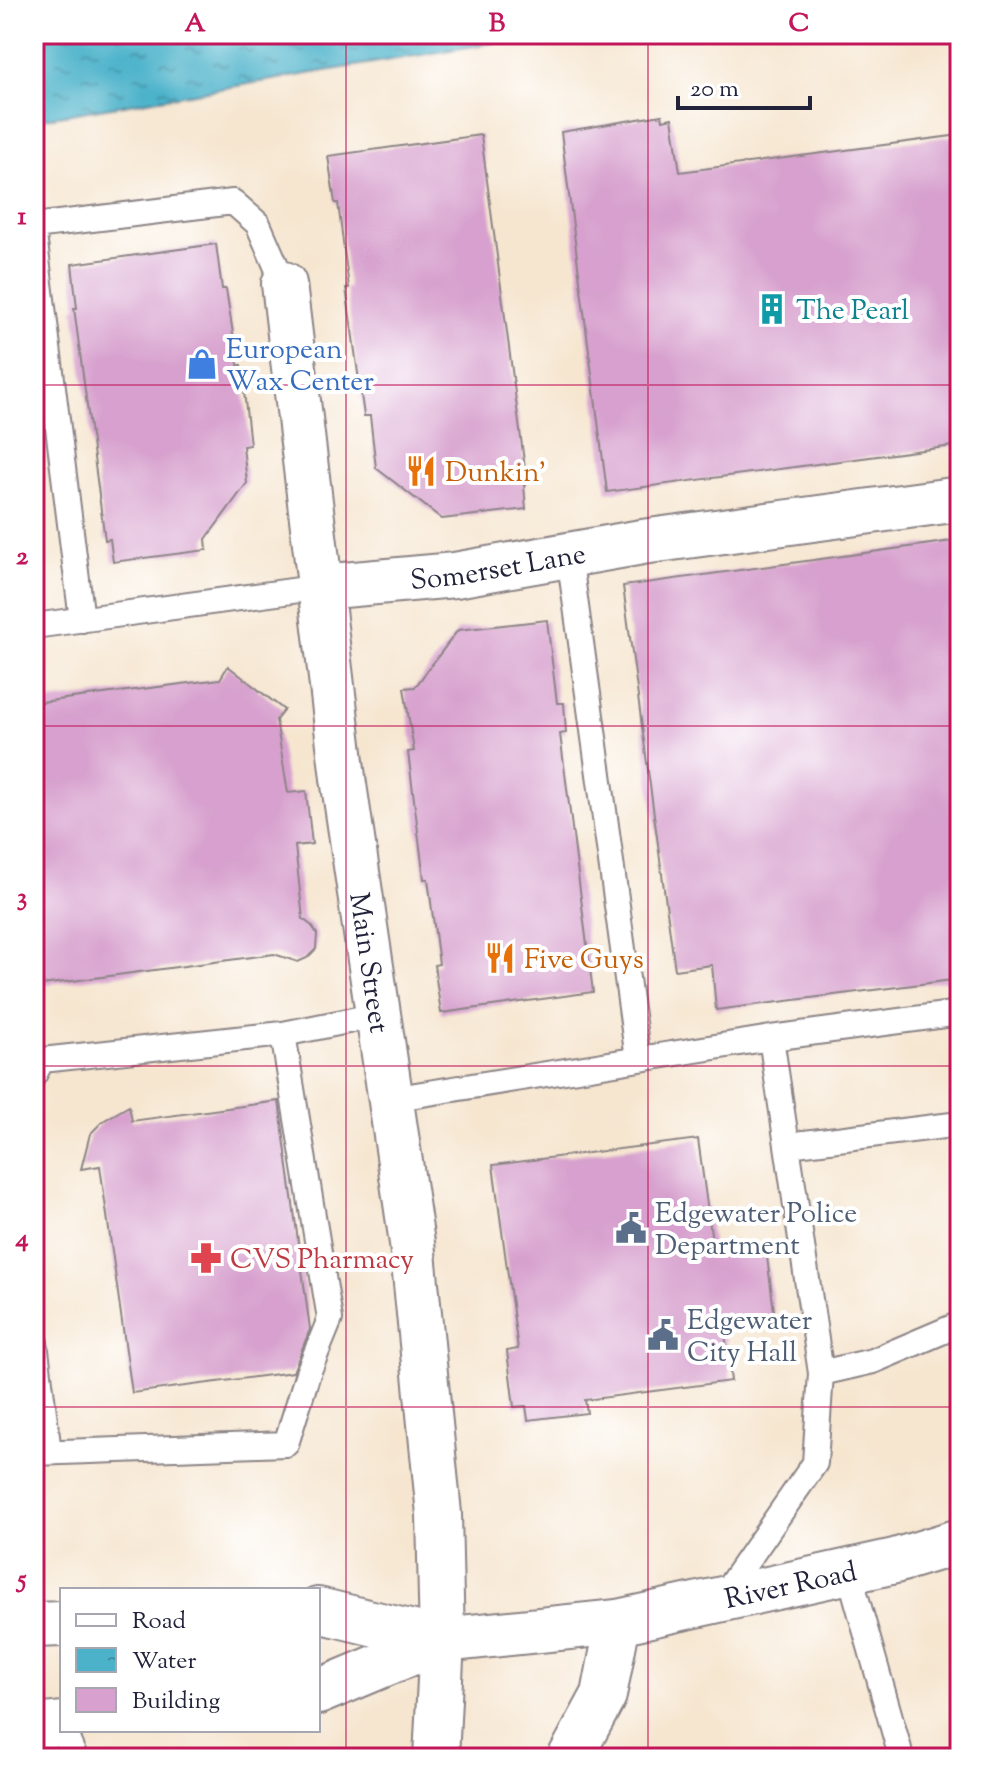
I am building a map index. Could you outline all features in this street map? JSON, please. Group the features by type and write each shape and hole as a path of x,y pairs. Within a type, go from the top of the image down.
{"street":[{"name":"Main Street","path":"284,284 343,778 412,1243 437,1499 442,1640"},
{"name":"Somerset Lane","path":"321,587 455,575 642,542 960,499"},
{"name":"River Road","path":"320,1691 442,1640 618,1622 849,1572 960,1541"},
{"name":"River Road","path":"320,1610 442,1640"},
{"path":"570,1758 604,1695 618,1622"},
{"path":"34,1625 60,1624"},
{"path":"436,1758 442,1640"}],"lane":[{"path":"34,226 233,202 258,224 284,284"},
{"path":"34,235 44,399 82,620"},
{"path":"569,555 638,1059"},
{"name":"Somerset Lane","path":"34,626 321,587"},
{"path":"391,1099 771,1038 960,1013"},
{"path":"34,1075 42,1060 283,1034 378,1015"},
{"path":"34,1335 41,1452 286,1444 308,1373 330,1319 283,1034"},
{"path":"721,1600 815,1463 821,1373 771,1038"},
{"path":"788,1145 960,1124"},
{"path":"821,1373 873,1361 960,1324"},
{"path":"849,1572 899,1749"}],"water":[{"path":"34,34 546,34 34,120"}],"building":[{"name":"The Pearl","path":"662,115 663,120 672,118 680,172 960,135 960,445 607,492 561,132"},
{"path":"481,135 527,484 524,485 526,509 442,519 376,468 370,416 364,416 338,203 335,203 328,156"},
{"path":"216,244 222,289 226,289 238,365 241,365 250,445 243,446 247,483 206,539 207,550 113,562 110,539 105,540 74,308 77,308 72,264"},
{"path":"960,540 960,979 716,1010 712,965 675,970 623,586"},
{"path":"547,620 557,703 564,703 566,733 560,734 593,992 441,1013 434,965 439,964 428,879 424,879 408,752 414,751 404,688 415,687 458,630"},
{"path":"228,666 284,710 276,720 288,793 306,791 312,844 295,846 303,919 317,934 316,949 298,962 274,954 34,986 34,703 220,679"},
{"name":"CVS Pharmacy","path":"279,1101 310,1329 293,1372 132,1393 100,1166 81,1169 90,1134 103,1121 129,1106 132,1121"},
{"path":"698,1139 714,1256 766,1249 775,1319 724,1326 731,1381 585,1400 587,1413 528,1420 526,1406 514,1407 507,1351 518,1349 493,1165"}],"place":[{"name":"The Pearl","path":"772,309"},
{"name":"European Wax Center","path":"202,364"},
{"name":"Dunkin'","path":"421,471"},
{"name":"Five Guys","path":"500,958"},
{"name":"Edgewater Police Department","path":"631,1228"},
{"name":"CVS Pharmacy","path":"206,1258"},
{"name":"Edgewater City Hall","path":"663,1335"}]}
